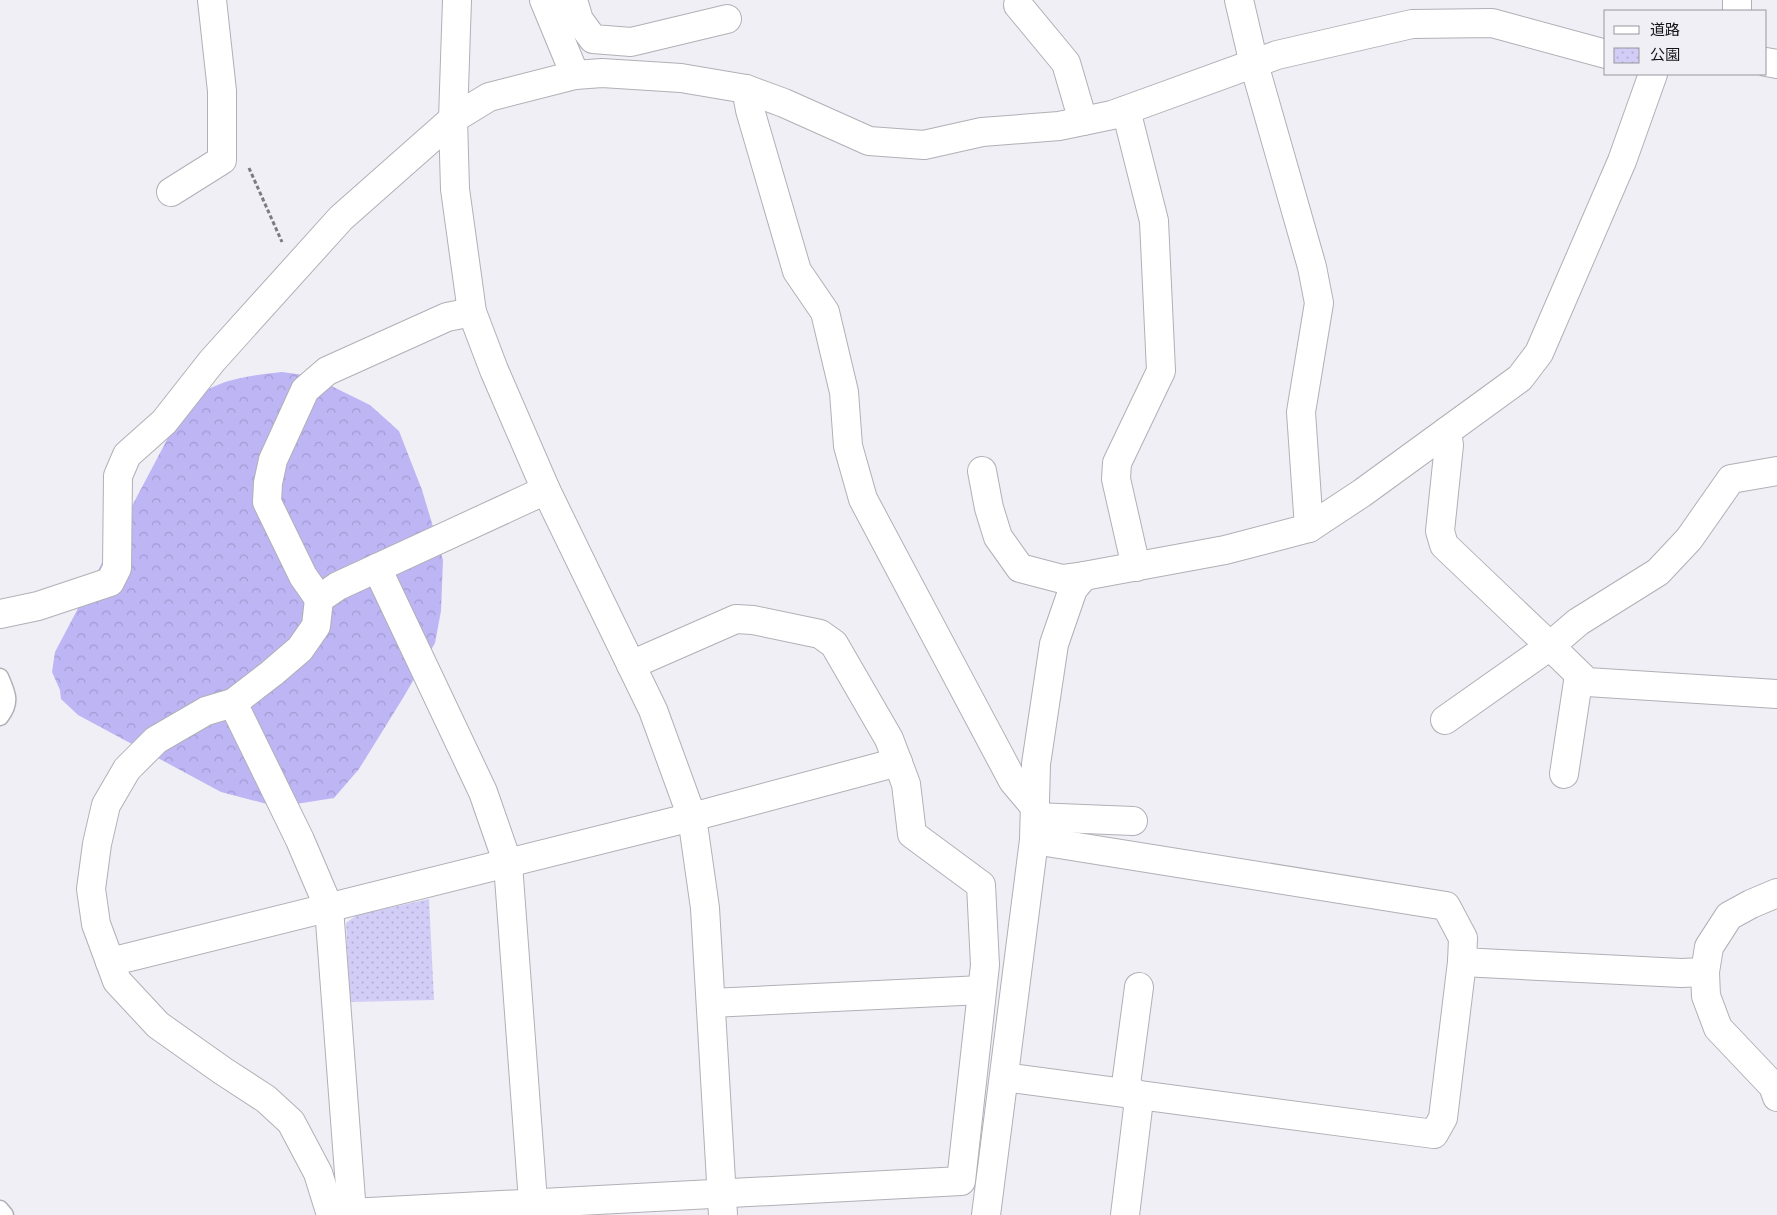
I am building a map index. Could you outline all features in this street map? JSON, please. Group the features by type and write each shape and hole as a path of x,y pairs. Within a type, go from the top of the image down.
{"street":[{"path":"171,192 222,160 222,91 212,0"},
{"path":"457,0 453,119 455,189 472,312 494,370 546,490 653,710 692,817 705,908 723,1204"},
{"path":"544,0 575,75"},
{"path":"573,0 578,20 593,39 631,42 727,19"},
{"path":"1239,0 1254,64 1312,267 1319,303 1301,412 1309,528"},
{"path":"1018,5 1066,63 1083,121"},
{"path":"0,614 38,606 110,582 117,568 118,476 127,455 164,422 212,361 341,218 453,119 490,97 575,75 602,73 681,78 746,89 784,103 869,141 924,145 982,132 1059,126 1112,115 1277,55 1412,24 1492,23 1604,53"},
{"path":"982,471 989,508 998,537 1020,568 1062,579 1225,550 1309,528 1362,493 1520,378 1539,353 1622,161 1653,75"},
{"path":"746,89 750,110 797,271 825,312 844,392 848,446 863,498 1035,821 1446,906 1463,938 1462,962 1442,1118 1434,1134 1004,1077"},
{"path":"1126,110 1154,221 1161,371 1117,463 1116,479 1136,567"},
{"path":"338,1214 291,1122 266,1100 158,1025 117,981 96,924 92,889 97,844 106,805 127,769 156,740 206,711 233,703 300,649 316,626 319,599 302,576 267,502 268,483 273,460 305,390 327,371 447,317 472,312"},
{"path":"1447,431 1449,445 1440,531 1444,545 1586,682 1777,694"},
{"path":"1445,720 1550,646 1578,622 1658,572 1689,539 1731,479 1777,471"},
{"path":"319,599 338,586 546,490"},
{"path":"377,568 483,792 508,864 534,1209"},
{"path":"986,1215 1035,821 1036,764 1054,644 1073,589 1084,576"},
{"path":"338,1214 723,1204 961,1180 985,965 981,885 912,834 906,784 889,739 834,644 820,634 753,620 736,619 631,665"},
{"path":"1564,774 1579,675"},
{"path":"233,703 300,840 329,908 338,1214"},
{"path":"110,962 508,864 898,762"},
{"path":"1035,821 1133,821"},
{"path":"1777,893 1729,916 1709,947 1705,972 1706,996 1718,1028 1773,1086 1777,1097"},
{"path":"1462,962 1681,973 1705,972"},
{"path":"1125,1215 1138,1108 1130,1093 1138,988"},
{"path":"710,1003 982,990"}],"lane":[{"path":"0,677 7,693 6,709 0,717"},
{"path":"0,1209 5,1215"}],"path":[{"path":"223,140 241,149 295,269"}],"green space":[{"path":"282,372 311,376 370,405 399,431 422,490 443,560 441,611 435,643 359,769 334,798 296,804 267,804 221,792 78,715 61,699 60,690 52,672 55,652 180,415 199,395 208,389 239,378"},
{"path":"429,899 434,1000 350,1002 346,923 357,915"}]}
